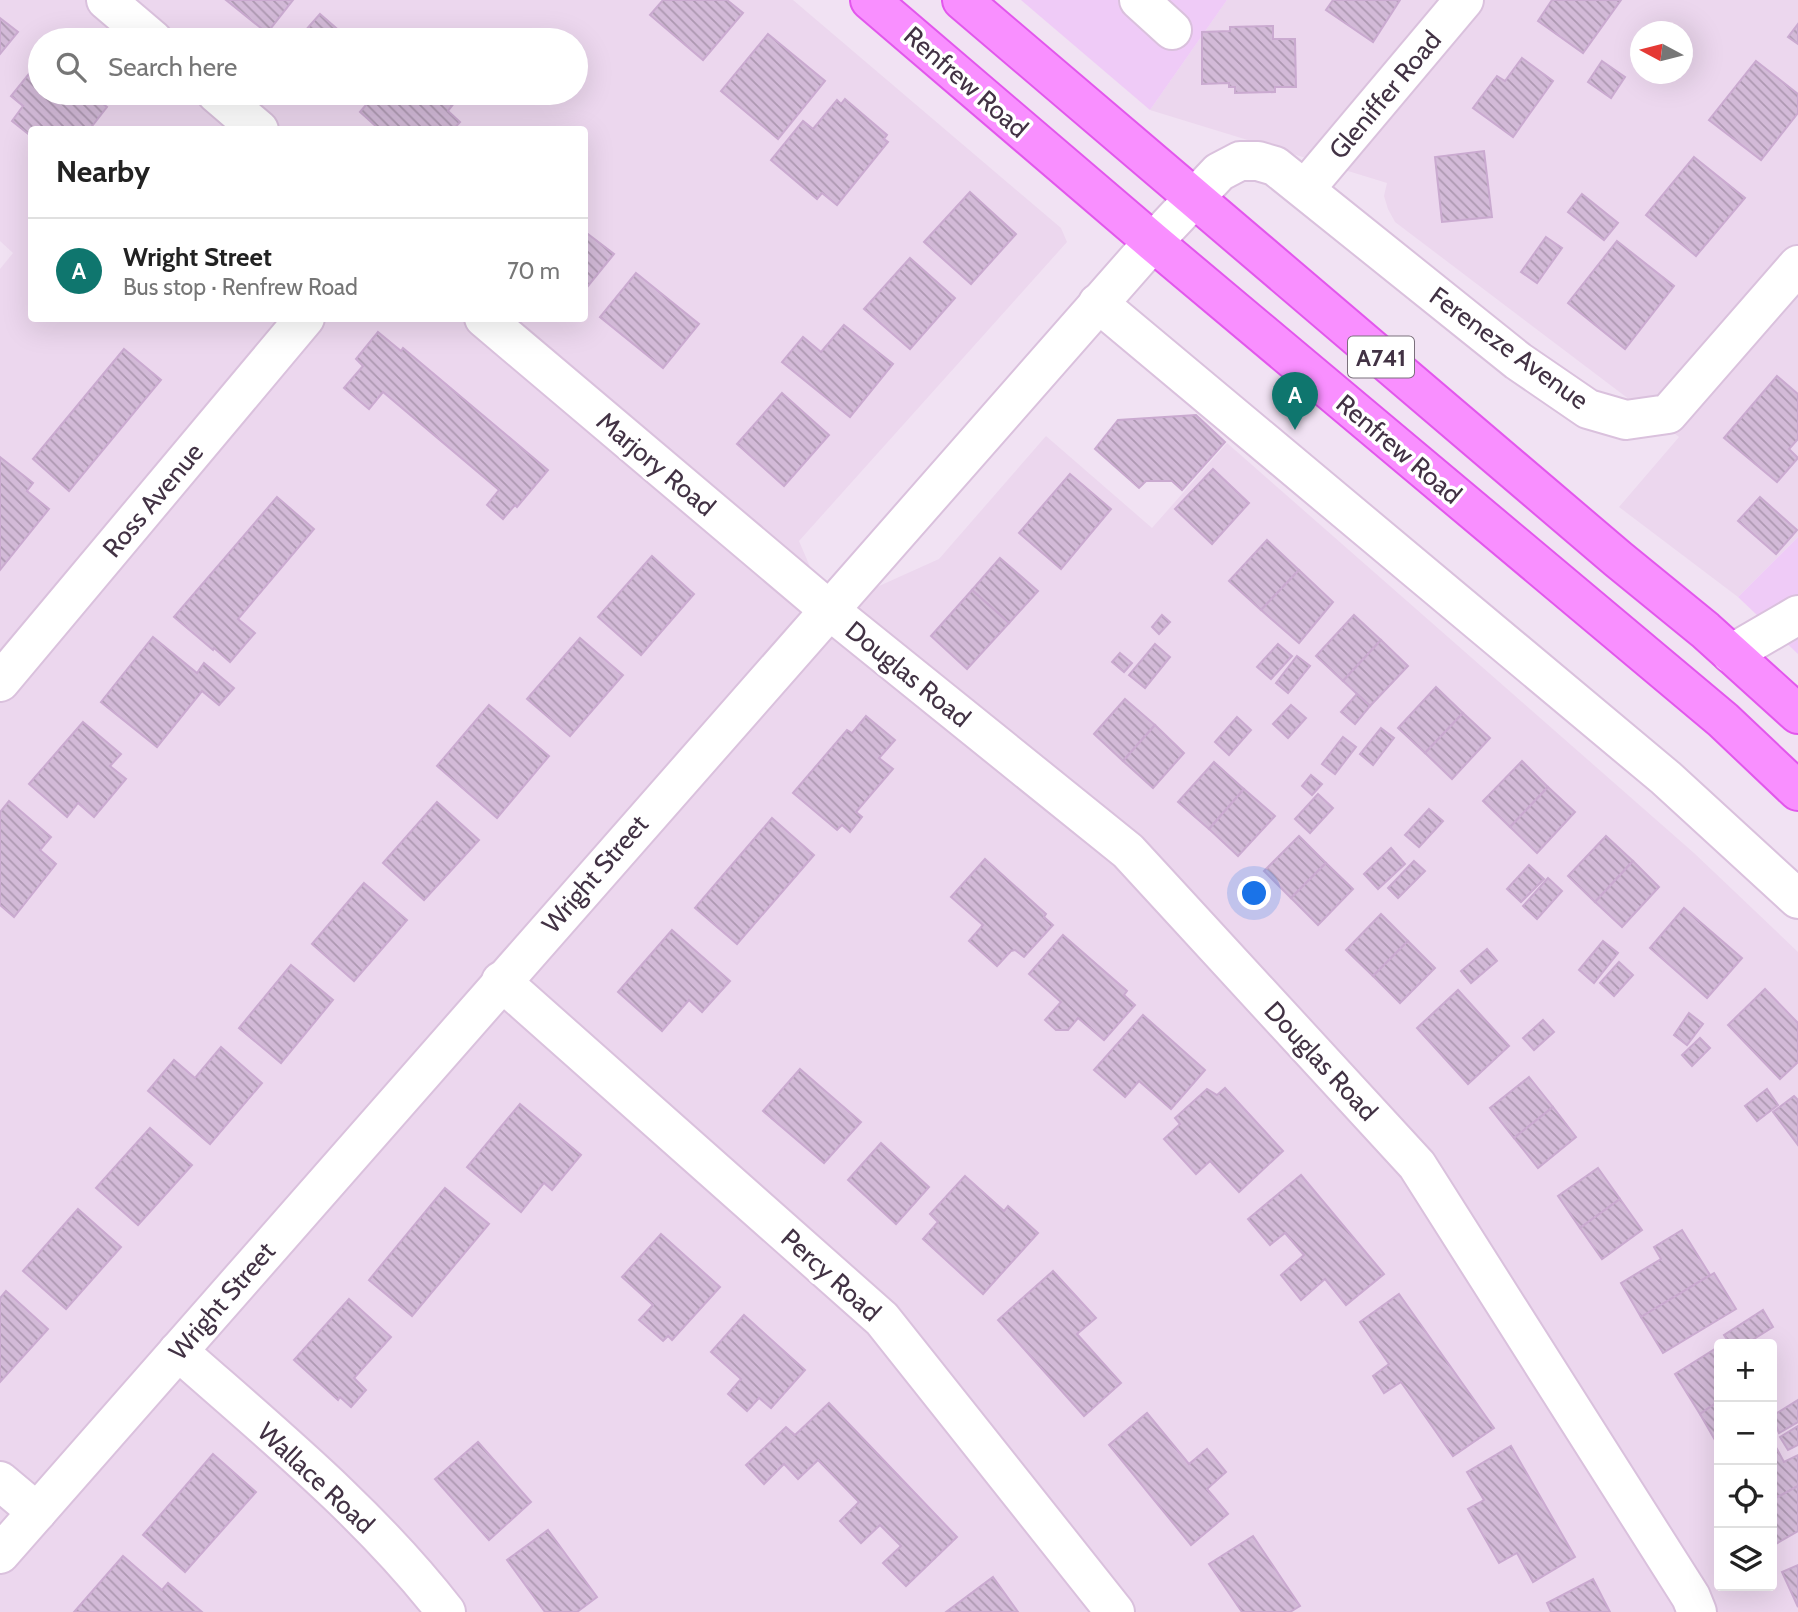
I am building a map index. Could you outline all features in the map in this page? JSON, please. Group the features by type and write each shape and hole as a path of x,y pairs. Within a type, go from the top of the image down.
{"main road":[{"name":"Renfrew Road","path":"870,0 1153,242 1723,720 1798,791"},
{"name":"A741","path":"962,0 1731,654 1798,714"}],"street":[{"path":"106,0 139,28"},
{"path":"1139,0 1172,30"},
{"name":"Gleniffer Road","path":"1305,190 1464,0"},
{"path":"230,105 254,126"},
{"name":"Wright Street","path":"0,1553 1153,242 1219,172 1240,162 1258,161 1275,166"},
{"name":"Fereneze Avenue","path":"1275,166 1518,361 1588,409 1626,420 1668,414 1798,265"},
{"path":"1098,303 1666,778 1798,900"},
{"name":"Ross Avenue","path":"0,682 302,322"},
{"name":"Marjory Road","path":"489,322 828,609"},
{"name":"Douglas Road","path":"828,609 1128,851 1417,1165 1691,1597 1697,1612"},
{"path":"1731,654 1798,615"},
{"name":"Percy Road","path":"501,981 882,1319 1115,1612"},
{"name":"Wallace Road","path":"178,1351 309,1467 417,1574 446,1612"},
{"path":"0,1481 37,1513"}],"shaded area":[{"path":"0,0 793,0 1061,228 1067,242 799,541 828,609 939,559 1046,436 1152,528 1227,443 1694,853 1798,952 1798,1612 0,1612 0,269 13,253 0,241"},
{"path":"1021,0 1227,0 1150,110"},
{"path":"1227,0 1798,0 1798,537 1738,597 1619,507 1679,437 1395,222 1384,196 1387,183 1150,110"},
{"path":"1798,537 1798,654 1738,597"}],"building":[{"path":"226,0 293,0 271,28 261,28"},
{"path":"663,0 727,0 743,13 703,60 650,15"},
{"path":"1333,0 1400,0 1373,42 1326,10"},
{"path":"1552,0 1621,0 1583,53 1538,21"},
{"path":"320,14 336,28 308,28"},
{"path":"0,18 18,32 0,54"},
{"path":"1798,24 1798,44 1788,37"},
{"path":"1273,26 1273,39 1295,39 1296,87 1275,87 1275,92 1235,93 1235,87 1229,87 1229,83 1202,84 1202,32 1230,31 1230,27"},
{"path":"768,34 825,81 778,139 721,91"},
{"path":"1522,58 1553,81 1513,137 1473,108 1497,76 1505,81"},
{"path":"1602,61 1625,77 1611,98 1588,82"},
{"path":"1756,61 1798,94 1798,113 1761,160 1709,120"},
{"path":"28,75 28,105 107,107 92,126 28,126 28,134 12,121 23,106 11,96"},
{"path":"845,99 887,135 884,139 888,142 837,205 822,193 817,199 771,160 803,121 813,129 837,100 841,104"},
{"path":"366,105 453,105 448,111 460,122 456,126 376,126 360,112"},
{"path":"1484,151 1492,217 1442,222 1435,157"},
{"path":"1694,157 1745,198 1696,256 1646,215"},
{"path":"970,192 1016,234 971,284 924,242"},
{"path":"1582,194 1618,223 1604,240 1568,212"},
{"path":"588,234 614,254 588,286"},
{"path":"1546,237 1562,248 1537,283 1521,272"},
{"path":"1617,241 1674,286 1625,349 1568,303"},
{"path":"910,258 955,298 910,349 864,309"},
{"path":"636,273 699,324 663,368 600,317"},
{"path":"844,325 893,364 850,417 782,362 803,337 821,352"},
{"path":"378,332 401,351 403,348 548,470 517,507 515,505 503,519 487,505 499,490 383,392 369,409 344,388 363,366 356,359"},
{"path":"124,349 161,380 69,491 33,459"},
{"path":"1777,376 1798,394 1798,439 1789,449 1798,458 1777,482 1724,438"},
{"path":"782,393 829,435 784,486 737,444"},
{"path":"1196,415 1225,442 1182,490 1172,481 1146,481 1139,488 1095,449 1118,420"},
{"path":"0,457 33,483 27,491 49,509 0,570"},
{"path":"1213,469 1249,503 1212,544 1175,509"},
{"path":"1070,474 1111,509 1061,569 1019,533"},
{"path":"277,497 314,529 238,619 255,633 230,662 174,617"},
{"path":"1760,497 1797,530 1776,554 1738,521"},
{"path":"1267,540 1299,570 1261,610 1229,581"},
{"path":"652,556 694,594 641,655 598,617"},
{"path":"1000,558 1038,591 1009,623 972,590"},
{"path":"1299,570 1333,602 1299,643 1261,610"},
{"path":"972,590 1009,623 967,669 931,636"},
{"path":"1162,615 1170,622 1159,634 1152,627"},
{"path":"1354,615 1381,640 1343,681 1316,656"},
{"path":"153,637 197,673 204,663 234,688 219,705 202,691 157,747 101,702"},
{"path":"580,638 623,675 570,736 527,699"},
{"path":"1381,640 1408,666 1370,706 1343,681"},
{"path":"1155,644 1170,657 1145,688 1129,675"},
{"path":"1278,644 1292,656 1271,679 1257,667"},
{"path":"1120,653 1132,663 1124,672 1112,662"},
{"path":"1297,656 1310,666 1288,693 1276,683"},
{"path":"1436,687 1463,713 1425,753 1398,728"},
{"path":"1357,694 1370,706 1355,724 1341,712"},
{"path":"1125,699 1155,725 1123,761 1094,734"},
{"path":"489,705 549,756 497,818 437,766"},
{"path":"1291,705 1306,718 1288,738 1273,724"},
{"path":"1463,713 1490,738 1452,779 1425,753"},
{"path":"866,716 895,740 879,758 893,769 856,812 862,817 850,832 842,825 837,830 793,793 847,730 852,733"},
{"path":"1237,717 1251,730 1229,755 1215,742"},
{"path":"83,722 121,754 110,766 126,779 94,817 78,803 67,817 29,784"},
{"path":"1155,725 1184,753 1153,788 1123,761"},
{"path":"1381,728 1394,738 1373,765 1360,754"},
{"path":"1343,737 1356,747 1335,774 1322,764"},
{"path":"1522,761 1548,787 1510,827 1483,801"},
{"path":"1214,762 1244,789 1209,829 1178,802"},
{"path":"1311,775 1322,784 1312,795 1302,786"},
{"path":"1548,787 1575,812 1537,853 1510,827"},
{"path":"1244,789 1275,816 1238,856 1209,829"},
{"path":"1318,794 1333,808 1310,833 1295,819"},
{"path":"9,801 51,837 40,850 56,864 14,917 0,905 0,812"},
{"path":"437,802 479,840 424,900 383,863"},
{"path":"1429,809 1443,821 1419,847 1405,835"},
{"path":"772,818 814,855 737,944 695,908"},
{"path":"1299,836 1326,863 1291,898 1264,871"},
{"path":"1606,836 1633,861 1595,902 1568,876"},
{"path":"1391,848 1405,864 1378,889 1364,874"},
{"path":"985,859 1046,914 1044,917 1053,925 1024,957 1015,950 1011,951 997,966 969,941 983,925 951,897"},
{"path":"1414,861 1425,871 1398,898 1388,888"},
{"path":"1633,861 1659,887 1622,927 1595,902"},
{"path":"1326,863 1353,889 1318,925 1291,898"},
{"path":"1529,865 1544,879 1521,902 1507,889"},
{"path":"1548,878 1562,891 1537,919 1523,906"},
{"path":"364,883 407,920 354,981 312,944"},
{"path":"1684,908 1742,958 1707,998 1650,948"},
{"path":"1381,914 1408,941 1373,976 1346,950"},
{"path":"672,930 730,981 702,1012 689,1000 662,1031 618,992"},
{"path":"1063,935 1127,991 1124,995 1135,1005 1104,1040 1078,1018 1068,1030 1056,1030 1045,1020 1061,1002 1029,974"},
{"path":"1408,941 1435,968 1400,1003 1373,976"},
{"path":"1603,941 1618,953 1594,983 1579,970"},
{"path":"1487,949 1497,961 1471,983 1461,971"},
{"path":"1619,962 1633,975 1614,996 1600,983"},
{"path":"291,965 333,1000 281,1063 239,1028"},
{"path":"1765,989 1798,1023 1798,1062 1780,1079 1728,1025"},
{"path":"1458,990 1509,1046 1468,1084 1417,1028"},
{"path":"1689,1013 1703,1024 1687,1045 1674,1035"},
{"path":"1143,1015 1205,1070 1171,1109 1139,1081 1125,1097 1094,1070"},
{"path":"1543,1020 1554,1032 1534,1050 1523,1038"},
{"path":"1700,1038 1710,1048 1692,1066 1682,1055"},
{"path":"221,1047 262,1083 210,1144 148,1091 174,1060 195,1078"},
{"path":"800,1069 861,1122 824,1163 763,1111"},
{"path":"1529,1077 1553,1107 1514,1138 1490,1108"},
{"path":"1225,1088 1283,1151 1239,1192 1210,1161 1196,1174 1164,1139 1180,1124 1175,1118 1207,1089 1217,1095"},
{"path":"1767,1089 1778,1105 1757,1121 1745,1106"},
{"path":"1794,1096 1798,1100 1798,1145 1773,1112"},
{"path":"520,1104 581,1155 552,1190 544,1183 521,1212 467,1167"},
{"path":"1553,1107 1576,1137 1538,1168 1514,1138"},
{"path":"150,1128 192,1165 138,1225 96,1188"},
{"path":"881,1143 929,1187 896,1224 848,1180"},
{"path":"1598,1168 1620,1199 1580,1228 1558,1196"},
{"path":"1301,1175 1384,1274 1346,1305 1325,1279 1301,1300 1281,1275 1304,1255 1285,1233 1270,1245 1248,1219"},
{"path":"965,1176 1004,1211 1008,1206 1038,1233 983,1294 923,1239 938,1222 930,1214"},
{"path":"445,1188 489,1224 412,1316 369,1280"},
{"path":"1620,1199 1642,1230 1602,1259 1580,1228"},
{"path":"78,1209 121,1247 66,1309 23,1271"},
{"path":"1682,1230 1710,1275 1641,1317 1621,1283 1661,1259 1654,1247"},
{"path":"661,1234 720,1287 672,1340 668,1336 663,1341 639,1320 653,1305 622,1277"},
{"path":"1053,1271 1096,1318 1077,1334 1121,1383 1084,1416 998,1320"},
{"path":"1714,1273 1736,1309 1663,1353 1641,1317"},
{"path":"6,1291 48,1329 0,1382 0,1298"},
{"path":"1399,1294 1494,1428 1453,1456 1401,1382 1384,1393 1373,1376 1389,1364 1360,1322"},
{"path":"349,1299 391,1337 354,1378 366,1390 351,1407 340,1397 338,1400 294,1360"},
{"path":"1763,1310 1773,1327 1754,1339 1727,1339 1724,1335"},
{"path":"744,1315 805,1370 771,1408 759,1398 747,1411 728,1394 741,1379 711,1352"},
{"path":"1714,1350 1714,1404 1700,1414 1675,1374"},
{"path":"1798,1400 1798,1422 1779,1433 1777,1413"},
{"path":"829,1403 957,1537 906,1586 883,1563 901,1546 880,1525 861,1543 840,1521 859,1502 818,1460 798,1479 784,1464 764,1484 746,1465 786,1427 795,1435"},
{"path":"1714,1404 1714,1438 1700,1414"},
{"path":"1147,1413 1189,1464 1207,1449 1226,1472 1207,1489 1228,1514 1191,1545 1109,1445"},
{"path":"1798,1426 1798,1445 1788,1450 1780,1437"},
{"path":"478,1442 531,1502 489,1540 435,1479"},
{"path":"1511,1446 1575,1557 1533,1582 1517,1553 1499,1563 1468,1509 1484,1500 1467,1472"},
{"path":"1777,1449 1784,1462 1798,1455 1798,1486 1777,1497"},
{"path":"213,1454 256,1492 185,1572 143,1535"},
{"path":"1798,1486 1798,1531 1777,1543 1777,1528 1777,1497"},
{"path":"548,1530 597,1597 577,1612 545,1612 507,1560"},
{"path":"1253,1536 1300,1606 1290,1612 1242,1612 1209,1564"},
{"path":"123,1556 162,1590 168,1583 202,1612 74,1612"},
{"path":"1798,1565 1798,1607 1782,1572"},
{"path":"993,1577 1018,1612 946,1612"},
{"path":"1593,1579 1610,1612 1551,1612 1547,1603"}],"place":[{"name":"Wright Street","path":"1295,430"}]}
